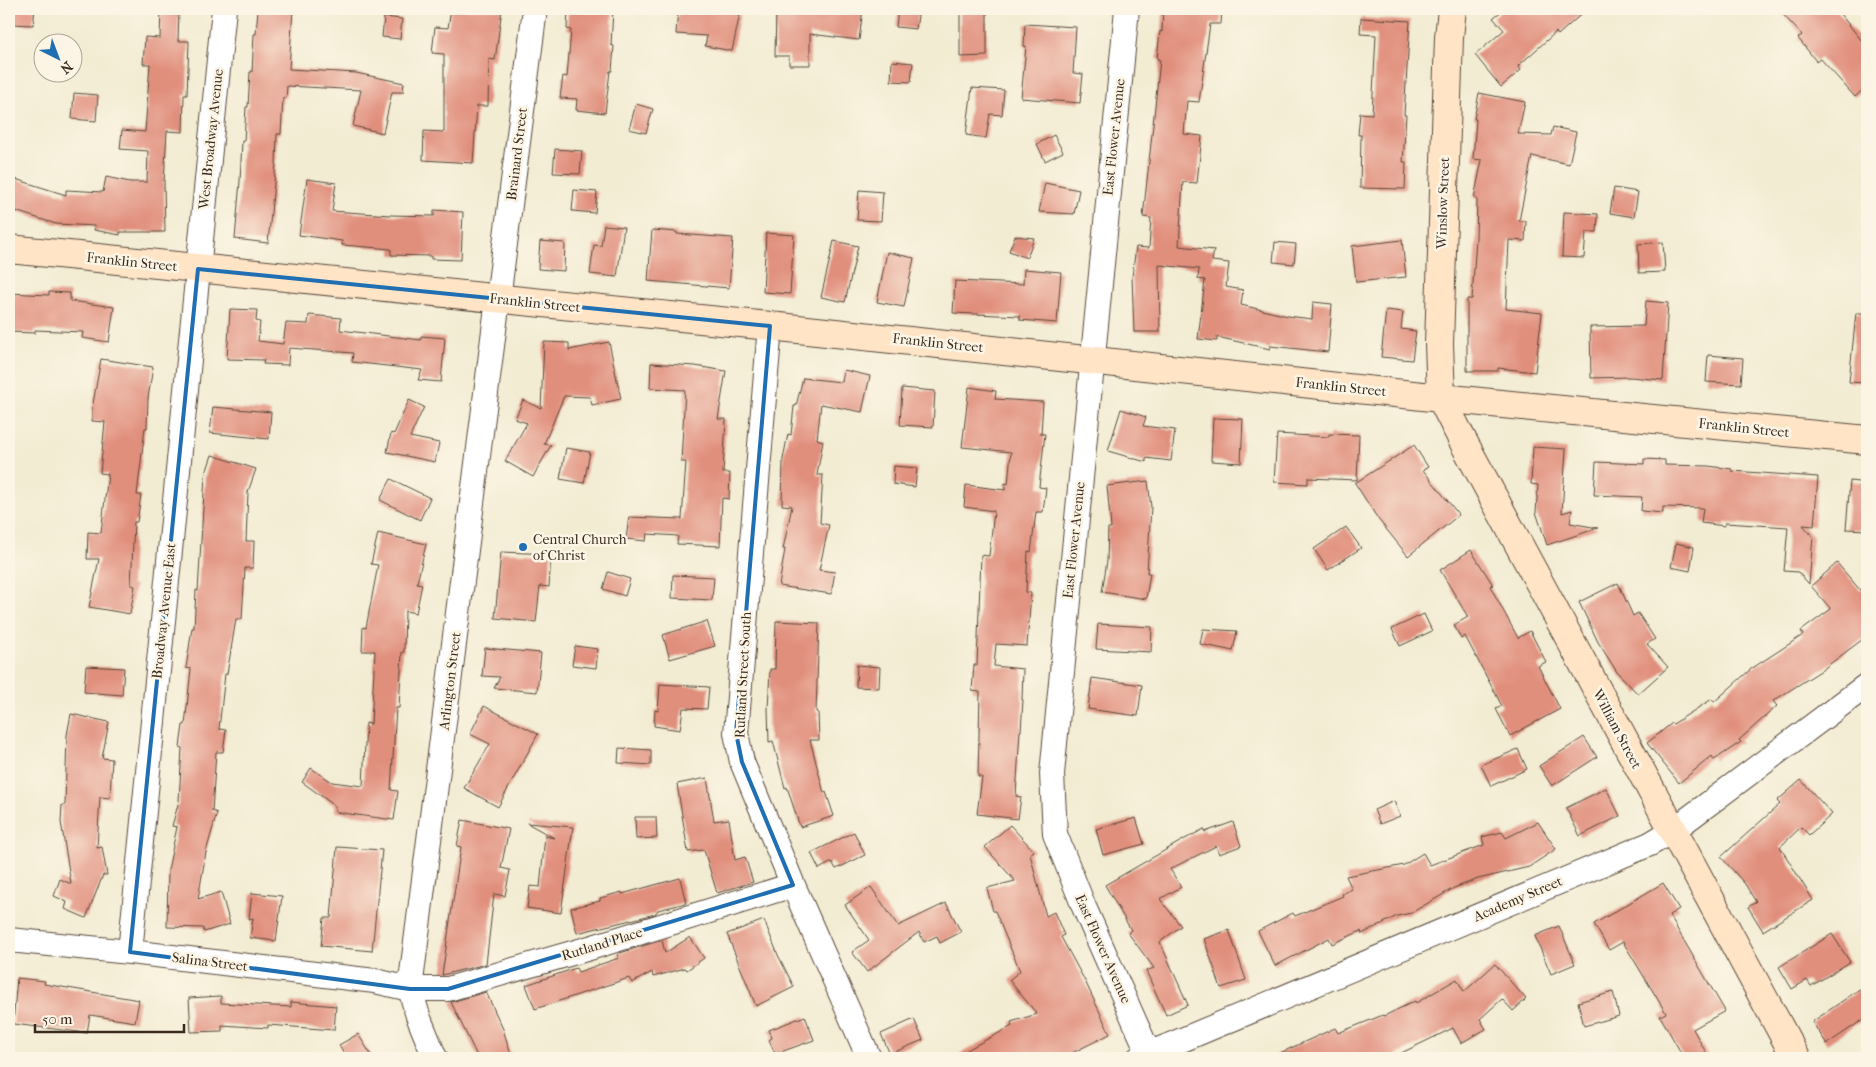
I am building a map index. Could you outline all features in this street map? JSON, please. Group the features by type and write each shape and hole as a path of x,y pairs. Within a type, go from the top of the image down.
{"street":[{"name":"West Broadway Avenue","path":"198,269 224,9"},
{"name":"Brainard Street","path":"499,300 535,9"},
{"name":"East Flower Avenue","path":"1127,9 1052,774 1055,834 1144,1056"},
{"name":"Winslow Street","path":"1441,398 1439,344 1448,37 1452,9"},
{"name":"Franklin Street","path":"9,249 1092,359 1441,398 1867,440"},
{"name":"Broadway Avenue East","path":"130,952 198,269"},
{"name":"Arlington Street","path":"435,1058 418,1016 410,988 499,300"},
{"name":"Rutland Street South","path":"770,326 736,733 742,762 792,885 869,1058"},
{"name":"William Street","path":"1441,398 1672,831 1796,1058"},
{"name":"Academy Street","path":"1144,1056 1650,844 1672,831 1867,685"},
{"name":"Rutland Place","path":"410,988 448,989 593,947 792,885"},
{"name":"Salina Street","path":"9,940 130,952 410,988"}],"highlighted area":[{"path":"198,269 770,326 736,733 742,762 793,885 448,989 410,989 130,952"}],"building":[{"path":"13,9 35,9 33,25 12,24"},
{"path":"161,9 179,9 178,41 189,41 187,95 184,95 183,132 167,131 164,182 165,232 120,232 120,235 94,230 95,226 56,224 9,209 9,177 66,195 66,190 103,192 106,177 130,182 147,182 148,151 120,149 122,130 145,132 150,64 143,64 145,37 160,38"},
{"path":"258,9 293,9 289,69 356,73 404,83 403,92 392,92 383,133 353,126 361,90 287,86 286,98 283,98 281,134 277,134 268,243 235,239 242,141 244,141 246,107 248,107 250,72 252,72 254,34 256,34"},
{"path":"451,9 502,9 495,60 489,59 488,106 477,106 473,163 423,160 424,131 444,132 444,54 432,53 435,27 448,28"},
{"path":"568,9 613,9 611,45 614,46 605,113 576,110 577,99 560,98 563,76 567,77 571,30 567,29"},
{"path":"678,9 741,9 732,51 705,46 707,36 676,34"},
{"path":"776,9 863,9 859,40 810,34 810,65 789,65 789,56 775,56"},
{"path":"898,9 919,9 916,29 896,27"},
{"path":"1163,9 1222,9 1221,24 1210,24 1199,102 1187,101 1184,134 1202,136 1197,183 1183,182 1179,246 1214,250 1212,261 1229,263 1226,287 1243,290 1241,305 1288,316 1312,319 1313,302 1332,304 1328,352 1270,346 1270,349 1217,337 1217,341 1198,339 1205,280 1198,279 1199,269 1159,265 1160,332 1134,332 1132,277 1136,247 1149,248 1151,218 1143,217 1160,60 1157,59 1160,31 1162,32"},
{"path":"1504,9 1587,9 1558,35 1556,32 1518,66 1521,70 1501,87 1475,55 1504,30 1493,18"},
{"path":"1778,9 1836,9 1867,47 1867,86 1855,97 1820,58 1816,61 1798,38 1802,35"},
{"path":"960,11 987,11 987,56 960,57"},
{"path":"384,17 402,19 400,39 382,37"},
{"path":"1361,18 1410,21 1404,115 1406,115 1403,162 1406,162 1405,189 1360,188 1361,135 1358,135 1360,113 1372,114 1376,35 1360,34"},
{"path":"1025,24 1076,27 1073,73 1083,74 1080,103 1021,98 1026,46 1024,46"},
{"path":"892,61 913,63 911,82 891,81"},
{"path":"972,88 1004,90 1002,115 990,114 986,138 966,135"},
{"path":"74,93 98,95 96,121 72,119"},
{"path":"1479,93 1525,102 1518,134 1551,135 1553,127 1576,132 1569,164 1532,156 1519,221 1526,221 1525,241 1509,240 1506,309 1542,313 1535,372 1498,368 1498,371 1467,371 1467,299 1472,299 1476,239 1477,199 1474,198 1482,160 1473,159 1476,119 1474,119"},
{"path":"636,104 653,109 646,133 629,129"},
{"path":"1054,135 1063,152 1045,161 1037,144"},
{"path":"555,149 582,151 580,174 553,173"},
{"path":"307,179 336,183 332,211 434,216 434,210 463,212 461,260 431,259 431,256 391,255 391,249 342,245 342,241 299,235"},
{"path":"1045,183 1079,190 1074,214 1039,212"},
{"path":"1614,188 1638,192 1634,217 1610,213"},
{"path":"574,190 597,192 595,213 572,211"},
{"path":"859,190 883,192 881,221 857,220"},
{"path":"1564,212 1598,214 1597,232 1586,232 1584,258 1562,257"},
{"path":"604,225 624,227 617,277 590,274 594,245 601,246"},
{"path":"652,230 677,232 677,234 733,238 729,288 648,281"},
{"path":"766,233 794,235 790,294 763,292"},
{"path":"1015,236 1034,238 1027,258 1009,251"},
{"path":"1402,240 1406,277 1356,282 1352,246"},
{"path":"540,241 565,243 564,271 538,269"},
{"path":"834,241 858,246 845,302 821,297"},
{"path":"1275,242 1296,244 1294,264 1273,262"},
{"path":"1663,242 1665,272 1639,273 1638,244"},
{"path":"887,252 914,258 904,307 877,302"},
{"path":"1024,269 1061,272 1057,323 1020,320 1020,316 953,313 955,281 1023,284"},
{"path":"49,292 70,293 70,301 114,307 109,342 82,338 83,332 35,330 35,333 9,332 9,293 49,295"},
{"path":"1646,301 1668,303 1663,380 1630,377 1591,378 1590,327 1644,326"},
{"path":"230,309 257,310 256,321 260,322 258,341 283,344 286,323 308,324 309,315 341,318 340,330 421,340 421,336 445,338 441,382 418,380 422,370 352,362 353,353 289,348 288,365 263,364 264,360 227,359"},
{"path":"1386,310 1403,312 1401,329 1416,331 1412,360 1381,357"},
{"path":"1856,313 1867,313 1867,383 1849,382"},
{"path":"544,342 569,343 569,350 609,342 621,399 592,405 590,397 564,396 544,444 551,445 533,477 505,461 527,423 515,419 523,400 541,408"},
{"path":"1708,355 1743,358 1741,384 1706,382"},
{"path":"101,359 153,367 148,398 147,428 145,428 137,495 141,495 137,522 134,522 131,585 135,586 130,614 89,607 99,559 87,559 88,532 101,533 108,474 100,473 105,422 92,421 92,409"},
{"path":"651,363 695,366 726,371 718,419 726,419 723,473 730,473 729,499 722,498 720,546 677,544 678,536 647,534 646,541 626,539 629,517 682,519 686,462 681,462 685,390 650,388"},
{"path":"844,370 870,376 862,412 821,404 817,439 823,441 817,475 823,475 820,523 829,525 819,570 835,572 831,594 779,586 785,549 783,549 792,506 782,505 783,459 788,434 791,435 794,406 796,406 803,378 842,382"},
{"path":"969,387 996,391 995,399 1043,402 1041,434 1045,434 1039,487 1046,488 1043,512 1036,512 1031,552 1028,551 1026,592 1031,593 1027,646 996,644 994,666 1023,669 1023,700 1016,796 1021,797 1018,819 977,814 982,777 978,777 980,692 972,691 974,665 977,665 981,555 989,556 994,511 964,507 966,485 1005,490 1005,483 1008,484 1011,452 962,447"},
{"path":"902,388 935,391 933,427 900,425"},
{"path":"409,400 424,407 410,437 439,443 435,462 387,452 391,433 394,434"},
{"path":"213,407 271,412 269,439 210,433"},
{"path":"1121,409 1146,417 1143,426 1175,430 1171,461 1146,458 1146,462 1108,451"},
{"path":"1213,418 1243,419 1241,463 1211,461"},
{"path":"1277,434 1329,437 1329,434 1359,435 1357,480 1308,478 1308,484 1274,482"},
{"path":"1414,445 1428,467 1423,470 1459,515 1408,556 1378,519 1355,483"},
{"path":"1533,447 1566,449 1562,513 1572,510 1570,523 1598,528 1547,545 1536,512 1538,485 1531,484"},
{"path":"566,448 590,452 584,483 560,479"},
{"path":"212,455 256,469 248,492 246,541 254,541 253,568 245,568 242,619 236,619 227,674 225,674 219,729 226,730 223,752 216,752 212,811 217,813 206,852 198,899 221,892 230,924 204,932 203,928 167,927 168,870 177,827 172,826 179,801 182,748 180,747 183,725 185,725 191,669 186,668 192,628 194,628 196,590 198,591 205,476"},
{"path":"1644,459 1665,460 1665,465 1708,466 1732,469 1732,471 1818,477 1814,526 1803,525 1813,537 1809,584 1798,572 1784,571 1788,527 1725,523 1725,526 1701,523 1703,508 1663,507 1663,513 1641,511 1642,497 1594,495 1596,462 1644,464"},
{"path":"894,466 917,468 915,487 893,484"},
{"path":"391,479 430,498 420,520 380,500"},
{"path":"1148,481 1151,507 1147,573 1150,573 1146,599 1102,592 1107,561 1108,528 1111,528 1107,486"},
{"path":"1850,481 1867,483 1867,530 1846,529"},
{"path":"1346,527 1361,548 1328,570 1314,549"},
{"path":"378,533 426,544 417,583 422,584 416,613 405,611 404,652 402,652 399,708 396,708 391,790 398,791 394,820 335,812 335,806 302,782 311,768 332,782 363,786 366,723 371,724 375,651 362,651 363,627 366,628 378,565 371,564"},
{"path":"1676,543 1694,547 1690,571 1671,567"},
{"path":"1471,550 1493,585 1490,586 1518,638 1530,631 1546,662 1538,666 1560,709 1510,736 1496,709 1502,706 1465,636 1461,639 1454,625 1468,617 1440,570"},
{"path":"501,552 551,554 549,587 540,586 536,622 495,618"},
{"path":"1837,563 1860,590 1867,583 1867,636 1822,670 1773,701 1777,706 1739,740 1741,742 1714,760 1712,756 1679,783 1647,743 1672,723 1712,699 1714,702 1751,669 1803,635 1801,631 1831,609 1811,586"},
{"path":"608,572 630,579 625,596 603,589"},
{"path":"673,575 714,577 712,600 672,598"},
{"path":"1618,583 1633,616 1638,613 1655,639 1647,644 1668,667 1638,694 1617,672 1598,642 1579,602"},
{"path":"1424,614 1432,631 1400,646 1392,629"},
{"path":"707,621 715,646 670,659 663,635"},
{"path":"776,621 819,623 816,712 818,712 819,740 810,740 824,793 826,792 834,816 800,827 787,787 785,788 773,741 769,742 770,669 775,669"},
{"path":"1098,624 1152,627 1151,652 1096,649"},
{"path":"1203,629 1237,631 1233,651 1200,644"},
{"path":"575,646 598,649 596,668 572,665"},
{"path":"485,648 541,653 537,692 494,688 500,677 482,676"},
{"path":"857,665 880,667 879,688 856,687"},
{"path":"86,666 124,668 122,695 84,692"},
{"path":"1092,678 1142,685 1138,716 1088,709"},
{"path":"660,684 709,687 707,709 683,708 680,730 654,726 655,710 658,711"},
{"path":"484,706 538,734 498,807 464,788 490,744 470,734"},
{"path":"71,714 109,722 102,758 112,759 110,798 100,797 97,848 102,847 107,875 103,875 86,918 65,909 67,902 54,896 60,879 71,884 61,822 62,805 65,805 67,735"},
{"path":"1584,737 1597,757 1552,786 1539,766"},
{"path":"619,748 651,750 651,765 618,763"},
{"path":"1518,749 1527,769 1491,786 1481,765"},
{"path":"707,778 714,821 729,819 735,860 745,857 753,882 717,893 704,850 688,852 677,784"},
{"path":"1801,780 1832,814 1809,835 1801,827 1780,847 1813,900 1763,931 1748,907 1756,902 1745,884 1721,857 1780,804 1777,801"},
{"path":"1606,788 1620,816 1580,836 1566,808"},
{"path":"1394,801 1400,816 1380,824 1374,810"},
{"path":"635,817 656,817 657,838 636,839"},
{"path":"1136,818 1144,844 1103,855 1096,829"},
{"path":"462,820 509,829 501,868 510,870 505,896 494,894 486,964 442,975 461,847 457,846"},
{"path":"1233,822 1241,846 1219,854 1216,846 1170,869 1181,887 1160,899 1181,926 1160,942 1188,1005 1166,1015 1146,971 1154,968 1128,933 1131,930 1105,885 1204,829 1205,832"},
{"path":"1538,822 1556,849 1529,867 1478,879 1454,888 1411,913 1397,916 1362,934 1361,931 1332,944 1329,938 1275,966 1258,931 1293,913 1295,916 1343,896 1342,894 1352,889 1346,876 1404,865 1423,853 1430,865 1484,845 1482,837 1502,832 1506,838"},
{"path":"527,823 573,827 561,913 527,908 530,886 540,887 545,836 554,838"},
{"path":"1010,825 1034,851 1030,854 1046,916 1054,912 1064,935 1061,937 1085,981 1110,1034 1062,1058 952,1058 1012,1026 1011,1022 1037,1014 1009,980 1020,971 995,911 993,911 987,888 1015,881 985,847"},
{"path":"854,832 865,855 836,869 832,862 819,869 811,853"},
{"path":"337,847 382,850 372,951 321,946 324,918 331,918"},
{"path":"680,878 686,903 658,910 655,914 577,933 571,908 600,901 600,898"},
{"path":"1663,883 1679,909 1669,915 1725,1011 1693,1029 1709,1058 1684,1058 1660,1016 1666,1013 1623,942 1609,950 1594,924"},
{"path":"871,887 898,926 946,903 961,932 940,943 937,936 924,942 919,932 867,972 852,952 869,940 845,905"},
{"path":"252,893 282,896 276,941 250,938 253,918 249,919"},
{"path":"764,920 778,955 794,987 756,1006 727,934"},
{"path":"1559,926 1575,964 1551,974 1535,936"},
{"path":"1229,930 1246,980 1221,988 1204,939"},
{"path":"1832,934 1850,962 1811,986 1807,980 1792,989 1779,967"},
{"path":"690,937 704,958 687,970 685,968 653,977 652,972 632,983 629,978 535,1009 526,985 576,968 578,972 619,958 617,955 620,953 662,940 665,953"},
{"path":"1495,964 1526,999 1513,1011 1502,999 1480,1019 1486,1029 1461,1043 1453,1028 1391,1058 1269,1058 1335,1028 1338,1033 1384,1016 1415,1001 1416,1003 1457,979 1464,992"},
{"path":"17,978 45,981 44,984 139,1000 135,1022 90,1015 87,1033 13,1024"},
{"path":"1867,984 1867,1017 1827,1044 1812,1022"},
{"path":"486,992 503,1029 512,1058 478,1058 451,1002"},
{"path":"1613,992 1619,1016 1584,1026 1578,1002"},
{"path":"221,996 221,1003 291,1007 291,1002 336,1006 334,1030 268,1025 268,1028 222,1025 222,1031 191,1032 189,998"},
{"path":"805,1016 814,1040 775,1054 769,1040 772,1038 769,1030"},
{"path":"914,1019 923,1040 890,1054 881,1034"},
{"path":"358,1034 373,1058 347,1058 339,1045"}],"place":[{"name":"Central Church of Christ","path":"523,547"}]}
